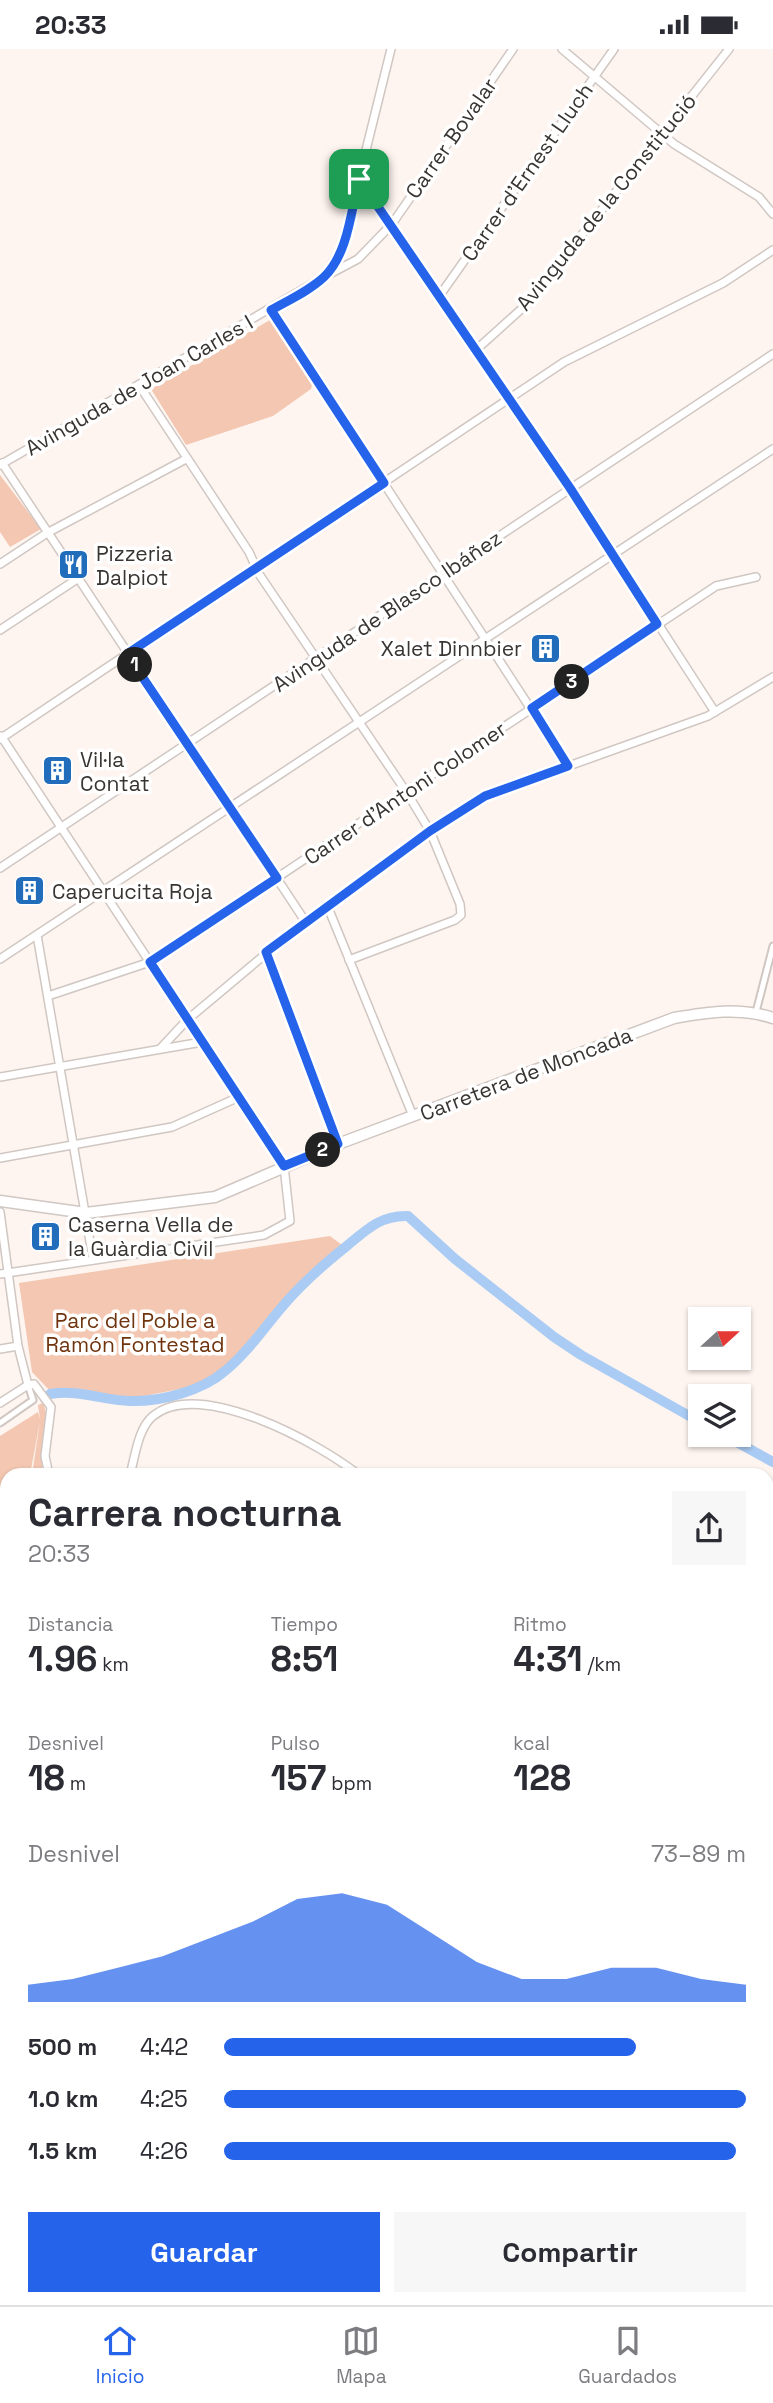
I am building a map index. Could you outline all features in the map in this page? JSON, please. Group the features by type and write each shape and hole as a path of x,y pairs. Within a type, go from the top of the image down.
{"street":[{"name":"Avinguda de Joan Carles I","path":"1,464 324,277 340,255 391,49"},
{"name":"Carrer Bovalar","path":"324,277 358,259 392,224 513,49"},
{"path":"562,49 684,151 759,197 773,214"},
{"name":"Carrer d'Ernest Lluch","path":"440,295 614,49"},
{"name":"Avinguda de la Constitució","path":"477,349 527,304 661,131 729,49"},
{"path":"359,179 571,487 715,712"},
{"path":"4,1274 277,1230 290,1221 284,1166 1,737 564,362 723,283 773,250"},
{"path":"271,310 568,766"},
{"name":"Avinguda de Blasco Ibáñez","path":"0,868 773,353"},
{"path":"139,385 407,793 430,831 460,904 461,915 455,920 349,960"},
{"path":"0,959 773,449"},
{"path":"0,564 47,533 186,459"},
{"path":"1,464 305,921"},
{"name":"Carrer d'Antoni Colomer","path":"48,996 150,962 716,586 756,577"},
{"path":"0,629 77,579"},
{"path":"161,1048 187,1020 305,921 430,831 485,796 715,712 773,677"},
{"path":"327,905 413,1116"},
{"path":"37,935 93,1259"},
{"path":"756,1012 773,946"},
{"path":"266,952 338,1144"},
{"name":"Carretera de Moncada","path":"0,1201 86,1213 215,1197 338,1144 674,1018 718,1010 756,1012 773,1018"},
{"path":"0,1077 202,1042"},
{"path":"0,1158 173,1127 239,1097"},
{"path":"0,1212 4,1274 18,1346 33,1400 0,1423"},
{"path":"0,1349 18,1346"},
{"path":"0,1403 27,1385 34,1384 43,1392 51,1406 45,1456 48,1468"},
{"path":"132,1468 150,1418 175,1406 201,1403 273,1425 335,1456 350,1468"}],"green space":[{"path":"270,320 312,385 311,389 273,416 186,445 151,389"},
{"path":"0,475 41,529 10,547 0,532"},
{"name":"Parc del Poble a Ramón Fontestad","path":"330,1236 342,1245 309,1272 224,1369 190,1387 129,1399 79,1390 51,1392 32,1372 19,1283"},
{"path":"43,1403 46,1412 42,1468 33,1468 40,1421 31,1468 0,1468 0,1436 38,1412 40,1419 38,1405"}],"waterway":[{"path":"50,1394 70,1393 142,1401 193,1390 216,1378 233,1364 297,1290 362,1233 383,1220 408,1216 455,1259 554,1337 688,1415"},
{"path":"746,1447 773,1462"}],"place":[{"name":"Pizzeria Dalpiot","path":"73,565"},
{"name":"Xalet Dinnbier","path":"545,648"},
{"name":"Vil·la Contat","path":"57,771"},
{"name":"Caperucita Roja","path":"29,891"},
{"name":"Caserna Vella de la Guàrdia Civil","path":"45,1236"}],"route":[{"path":"359,179 570,488 657,624 532,708 568,766 485,796 430,831 266,952 338,1144 284,1166 150,962 277,878 127,654 384,483 271,310 313,286 334,265 340,255 359,179"}]}
